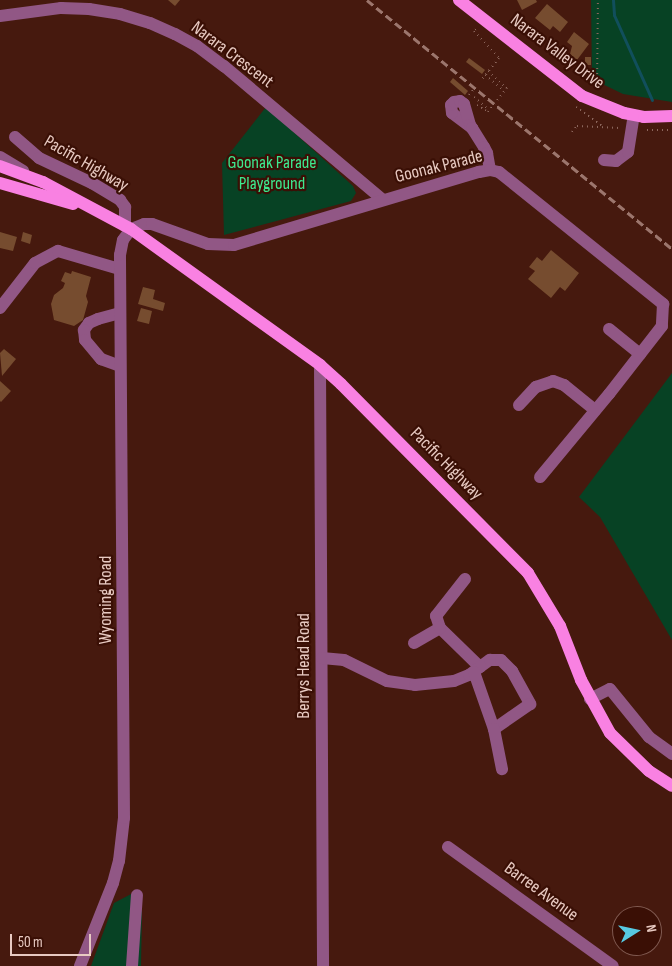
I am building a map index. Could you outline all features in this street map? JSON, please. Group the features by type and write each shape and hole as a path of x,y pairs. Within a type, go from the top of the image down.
{"main road":[{"name":"Narara Valley Drive","path":"464,2 582,96 612,109 634,115 672,116"},
{"name":"Pacific Highway","path":"0,166 29,176 128,228 320,366 359,401 528,573 560,626 590,699 619,744 649,771 672,786"},
{"name":"Pacific Highway","path":"3,185 65,202 110,218"}],"street":[{"name":"Narara Crescent","path":"0,16 61,8 89,9 120,14 150,23 175,34 197,46 224,66 383,200"},
{"path":"604,160 616,160 628,152 634,115"},
{"path":"472,128 487,153 490,170"},
{"name":"Pacific Highway","path":"15,137 39,158 92,183 120,200 125,207 128,228"},
{"path":"0,157 29,176"},
{"name":"Goonak Parade","path":"128,228 152,224 208,244 234,245 490,170 504,175 664,304 662,326 540,477"},
{"name":"Wyoming Road","path":"80,966 113,883 119,861 124,818 120,269 121,245 128,228"},
{"path":"0,308 35,264 58,252 120,269"},
{"path":"120,313 89,323 84,330 85,340 101,359 120,366"},
{"path":"608,329 640,354"},
{"name":"Berrys Head Road","path":"320,366 323,966"},
{"path":"519,405 536,387 553,381 564,385 595,410"},
{"path":"465,579 436,616 440,628 477,669 494,729 502,769"},
{"path":"414,643 440,628"},
{"path":"322,658 344,660 387,681 404,684 445,683 462,678 493,659 505,663 530,704 494,729"},
{"path":"590,699 610,689 649,737 672,754"},
{"name":"Barree Avenue","path":"448,847 612,966"},
{"path":"132,966 137,895"}],"path":[{"path":"597,89 598,0"},
{"path":"476,29 474,31 499,58 481,80"},
{"path":"488,71 506,88 489,110"},
{"path":"485,75 504,91"},
{"path":"472,96 489,110"},
{"path":"485,110 488,112 489,110"}],"green space":[{"path":"591,0 672,0 672,102 623,94 592,79"},
{"name":"Goonak Parade Playground","path":"266,107 353,186 356,193 351,201 224,235 222,163"},
{"path":"672,373 672,640 600,517 579,497"},
{"path":"133,893 142,912 141,966 91,966 114,903"}],"building":[{"path":"168,0 180,0 175,6"},
{"path":"517,0 536,0 537,2 522,10"},
{"path":"547,4 568,22 560,32 553,26 550,30 535,18"},
{"path":"574,32 589,44 577,60 570,54 572,46 567,42"},
{"path":"585,57 591,57 591,65 585,65"},
{"path":"469,58 485,70 482,74 466,62"},
{"path":"453,78 468,91 465,95 450,82"},
{"path":"0,232 17,237 13,251 0,248"},
{"path":"23,232 32,235 30,244 21,241"},
{"path":"551,250 579,273 565,291 560,287 551,298 528,279 535,271 529,267 537,257 542,261"},
{"path":"72,271 91,277 86,296 88,302 83,320 74,326 54,320 51,304 54,295 63,288 65,283 61,281 65,272 71,274"},
{"path":"143,287 155,290 153,299 165,303 163,311 138,304"},
{"path":"141,308 152,311 149,324 137,321"},
{"path":"4,349 16,359 2,376 0,353"},
{"path":"0,381 11,391 1,402 0,401"}],"waterway":[{"path":"613,0 614,15 652,100"}],"railway":[{"path":"367,0 672,249"}]}
